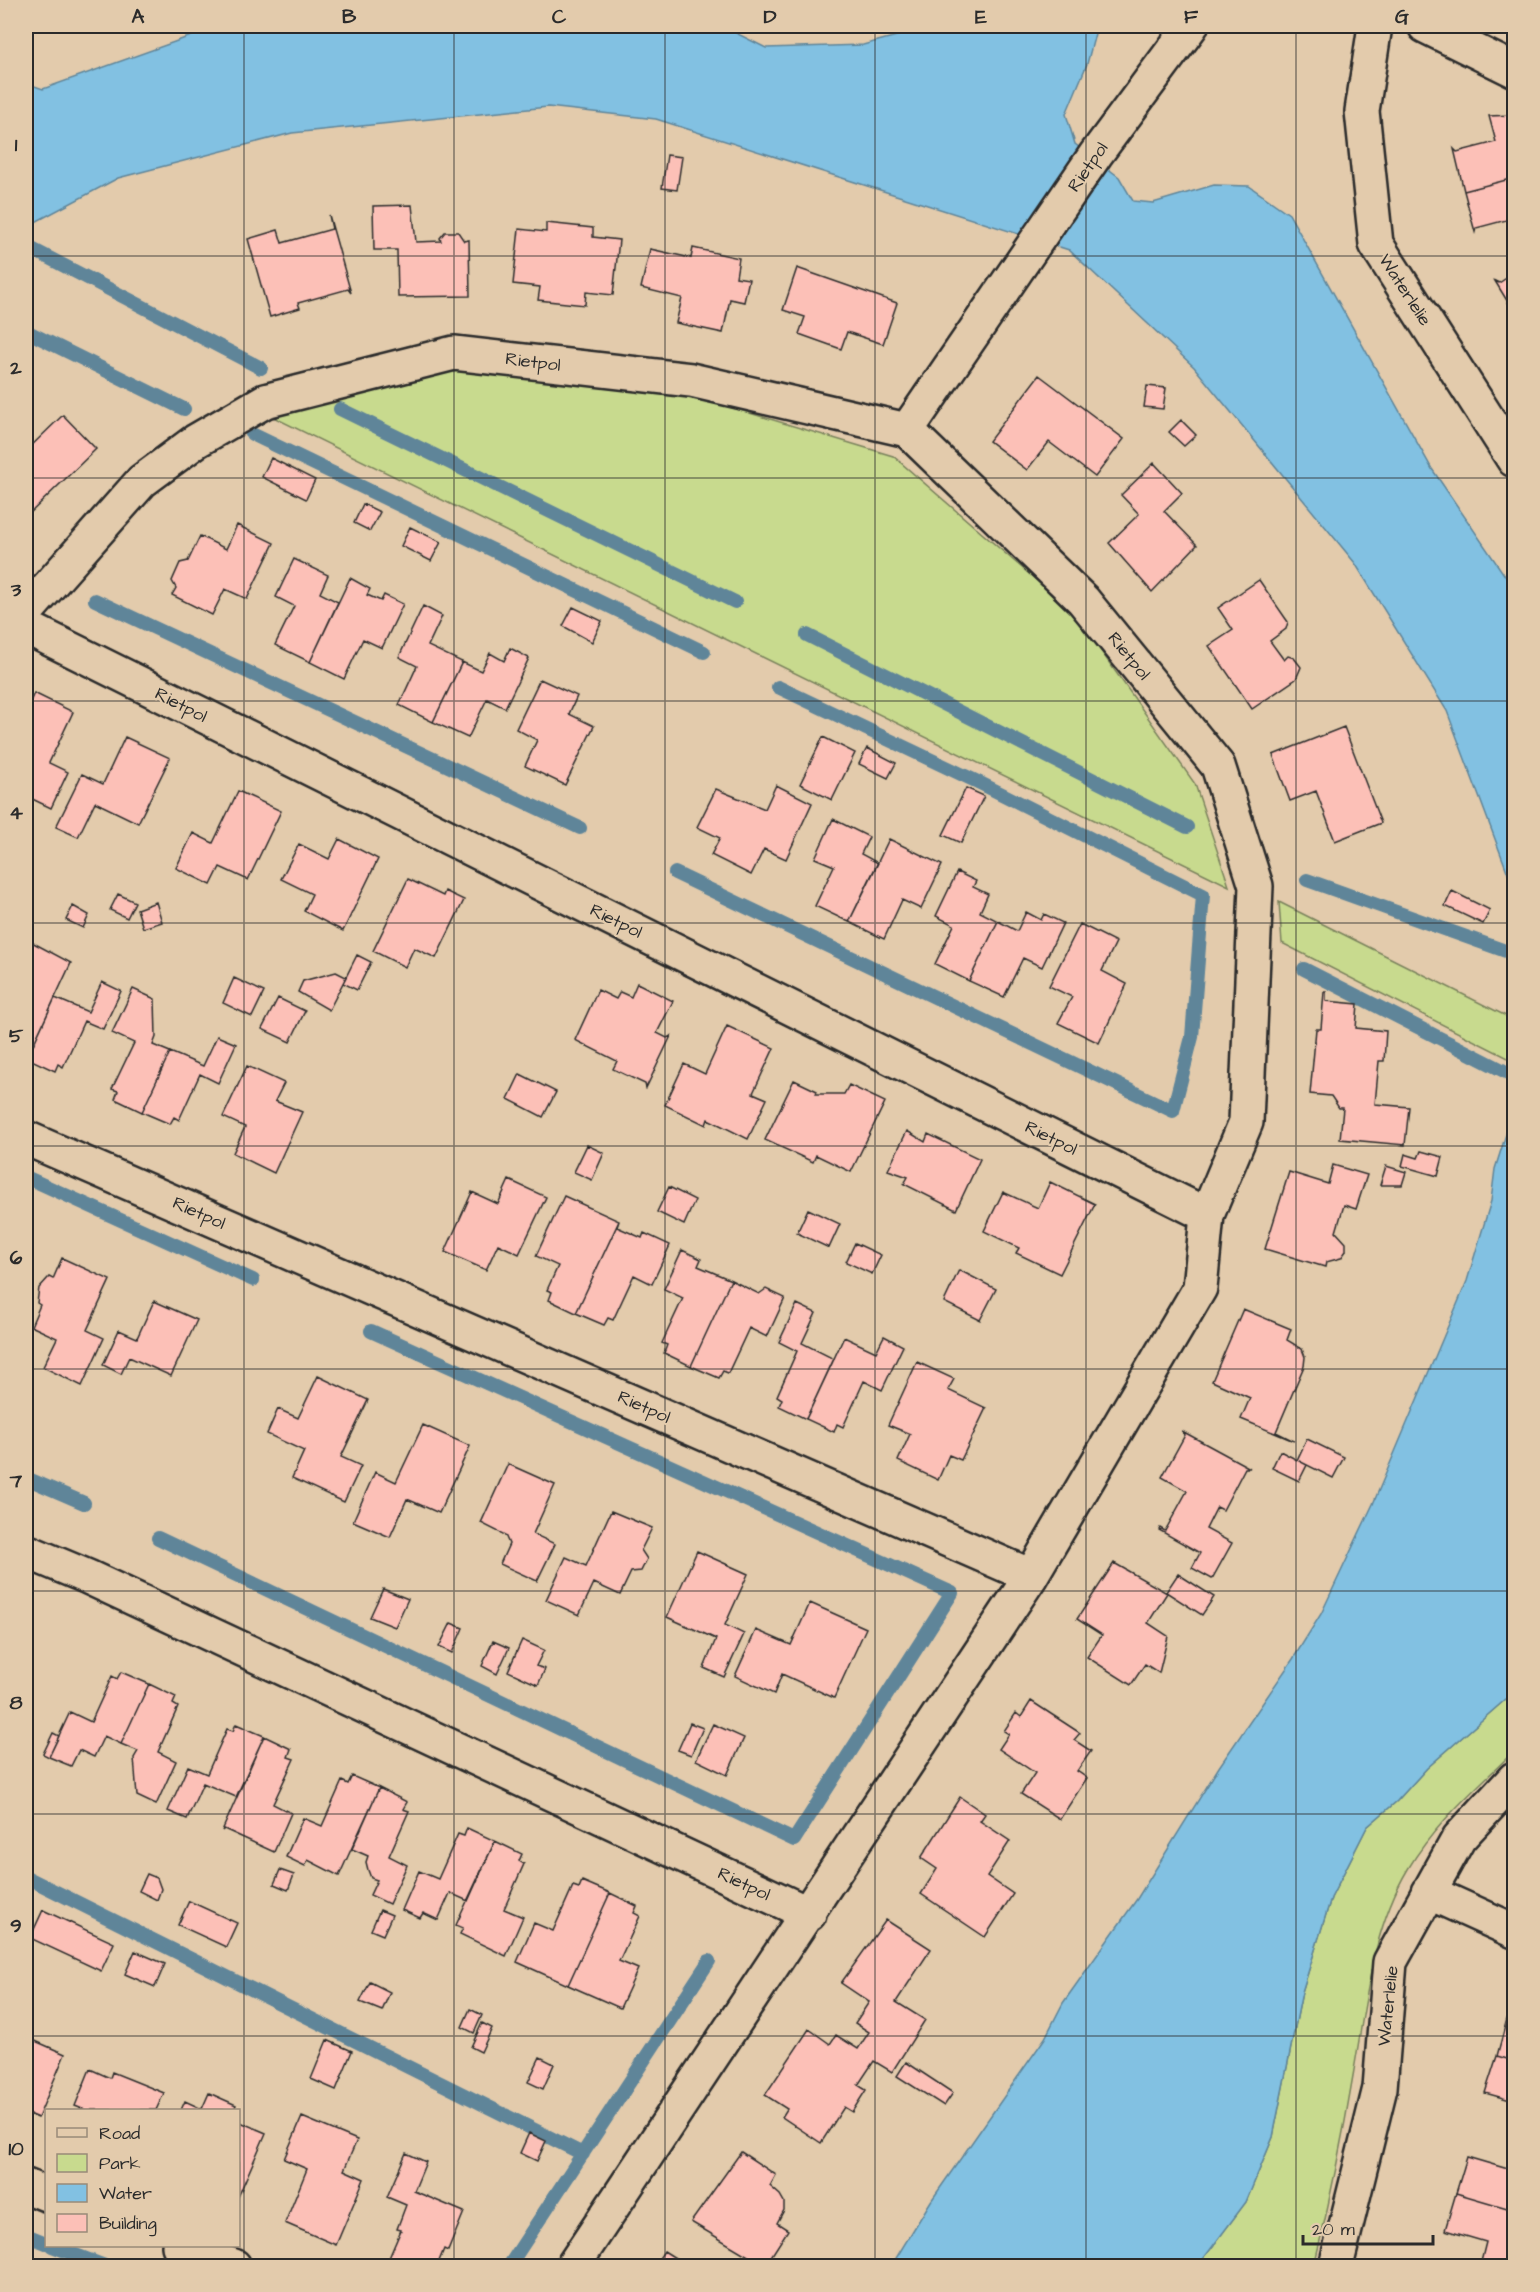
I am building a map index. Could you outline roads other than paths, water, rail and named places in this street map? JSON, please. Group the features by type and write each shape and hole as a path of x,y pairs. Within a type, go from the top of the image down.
{"street":[{"name":"Rietpol","path":"907,430 1096,154 1191,26"},
{"name":"Waterlelie","path":"1375,26 1362,111 1376,244 1515,460"},
{"path":"1425,26 1515,70"},
{"name":"Rietpol","path":"26,612 142,482 196,441 265,401 454,353 691,380 907,430 1083,600 1218,766 1256,886 1246,1122 1207,1215 1200,1288 1031,1576 809,1914 573,2266"},
{"name":"Rietpol","path":"26,627 1207,1215"},
{"name":"Rietpol","path":"26,1138 1031,1576"},
{"name":"Rietpol","path":"26,1551 809,1914"},
{"name":"Waterlelie","path":"1336,2266 1380,2088 1390,1962 1459,1838 1515,1779"},
{"path":"1428,1892 1515,1931"},
{"path":"26,2186 45,2194"},
{"path":"182,2247 234,2266"}],"water":[{"path":"219,26 722,26 766,48 863,45 934,26 1097,26 1087,64 1066,114 1075,144 1119,177 1133,201 1153,203 1214,185 1249,186 1289,214 1432,469 1514,589 1514,910 1510,879 1447,711 1355,563 1194,367 1069,250 656,119 548,107 292,133 118,178 26,227 26,83 43,89"},
{"path":"1514,1109 1514,1692 1427,1768 1397,1801 1367,1827 1331,1898 1302,1992 1273,2137 1246,2202 1198,2266 888,2266 895,2260 931,2201 1045,2038 1063,2003 1137,1899 1219,1767 1321,1614 1373,1504 1467,1281 1491,1201 1495,1169"}],"waterway":[{"path":"26,246 261,368"},
{"path":"26,331 184,409"},
{"path":"340,409 735,602"},
{"path":"252,434 704,652"},
{"path":"95,600 580,828"},
{"path":"807,635 1187,827"},
{"path":"675,873 1173,1111 1192,1037 1203,895 982,784 778,687"},
{"path":"1307,880 1514,954"},
{"path":"1304,969 1514,1076"},
{"path":"26,1177 253,1280"},
{"path":"158,1538 794,1840 952,1593 371,1331"},
{"path":"26,1478 84,1503"},
{"path":"26,1877 583,2154"},
{"path":"509,2266 709,1961"},
{"path":"26,2235 45,2243"},
{"path":"55,2247 105,2266"}]}
